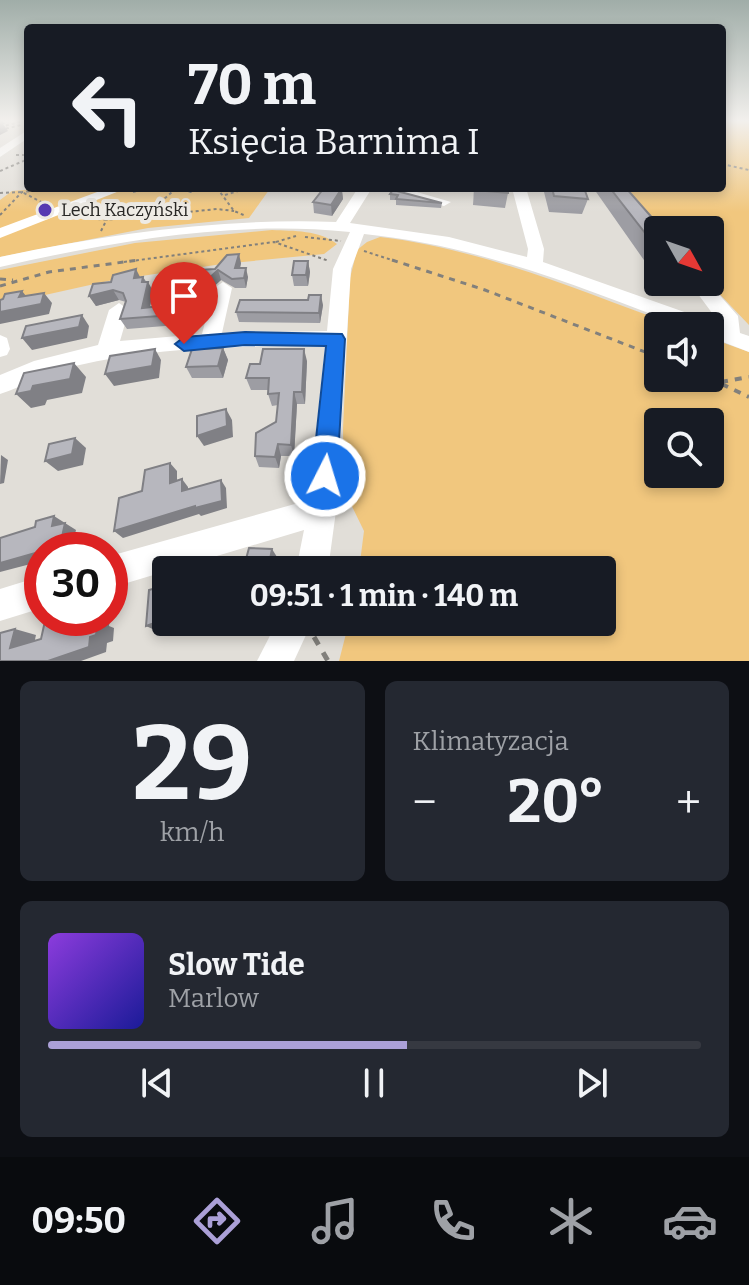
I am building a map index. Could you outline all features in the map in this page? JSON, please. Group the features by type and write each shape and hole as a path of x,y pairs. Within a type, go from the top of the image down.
{"street":[{"path":"0,233 121,192"},
{"path":"314,556 322,511 342,269 364,192"},
{"path":"403,192 444,202"},
{"path":"520,192 536,249 534,266"},
{"path":"0,262 79,244 186,229 250,225 447,241 534,266 663,312"},
{"path":"210,341 223,288"},
{"path":"708,296 731,321 730,336"},
{"path":"106,353 119,310"},
{"path":"0,385 37,368 106,353 210,341 336,339"},
{"path":"128,567 322,511"},
{"path":"0,605 24,598"},
{"path":"275,661 294,636"}],"path":[{"path":"13,155 24,156"},
{"path":"0,171 24,159"},
{"path":"726,165 749,170"},
{"path":"0,215 24,192"},
{"path":"100,238 104,221 123,192"},
{"path":"222,192 234,211"},
{"path":"225,195 235,192"},
{"path":"124,219 217,209 234,211 257,220"},
{"path":"296,236 351,235 364,251 485,290 644,352"},
{"path":"0,286 49,272 274,242 327,258 335,271"},
{"path":"0,279 16,280"},
{"path":"724,381 749,377"},
{"path":"724,385 749,397"},
{"path":"312,636 322,646 328,661"}],"shaded area":[{"path":"726,151 749,151 749,325 721,296 724,296 724,216 651,216 630,192 726,192"},
{"path":"12,191 268,192 249,218 148,228 0,257 0,200"},
{"path":"272,230 314,234 337,244 324,254 222,264 108,281 0,305 0,270 135,243"},
{"path":"380,237 456,251 531,273 644,314 644,392 724,392 724,343 749,352 749,661 339,661 345,636 616,636 616,556 361,556 364,531 344,490 343,429 350,278 357,250"}],"building":[{"path":"321,192 339,192 331,205 313,202"},
{"path":"401,192 442,203 396,199 398,195 390,194"},
{"path":"553,192 585,192 588,199 554,196"},
{"path":"613,192 630,192 651,216 644,216 644,232"},
{"path":"239,254 235,268 246,268 244,278 232,279 218,270 207,280 195,281 199,270 215,269 227,255"},
{"path":"294,261 308,261 306,275 292,275"},
{"path":"136,269 134,278 143,277 142,282 148,282 142,308 188,303 186,314 120,319 126,301 123,293 113,290 89,296 93,284 111,282 113,275"},
{"path":"22,291 19,297 44,293 41,304 0,312 0,300 5,294"},
{"path":"309,295 321,295 319,313 236,312 240,300 308,300"},
{"path":"82,315 79,327 22,338 26,326"},
{"path":"223,348 218,366 186,367 192,349"},
{"path":"155,349 152,366 105,374 110,356"},
{"path":"263,349 304,349 302,392 294,392 291,445 278,444 275,457 255,456 256,433 276,422 279,393 268,394 269,378 246,378 250,364 260,364"},
{"path":"74,363 70,379 33,386 31,391 16,394 24,373"},
{"path":"226,409 227,426 197,436 197,416"},
{"path":"75,438 72,454 45,461 49,444"},
{"path":"170,463 170,483 182,479 182,491 221,480 222,501 195,506 114,531 119,498 142,491 145,470"},
{"path":"54,516 52,526 65,523 63,532 24,532 24,556 0,563 0,538 35,527 36,521"},
{"path":"249,548 272,549 271,556 247,556"},
{"path":"152,589 152,624 146,626 149,590"},
{"path":"15,629 10,648 41,639 42,636 93,636 90,637 89,647 48,661 0,661 0,633"}],"place":[{"name":"Lech Kaczyński","path":"45,210"}],"route":[{"path":"184,344 245,339 336,339 325,476"}]}
